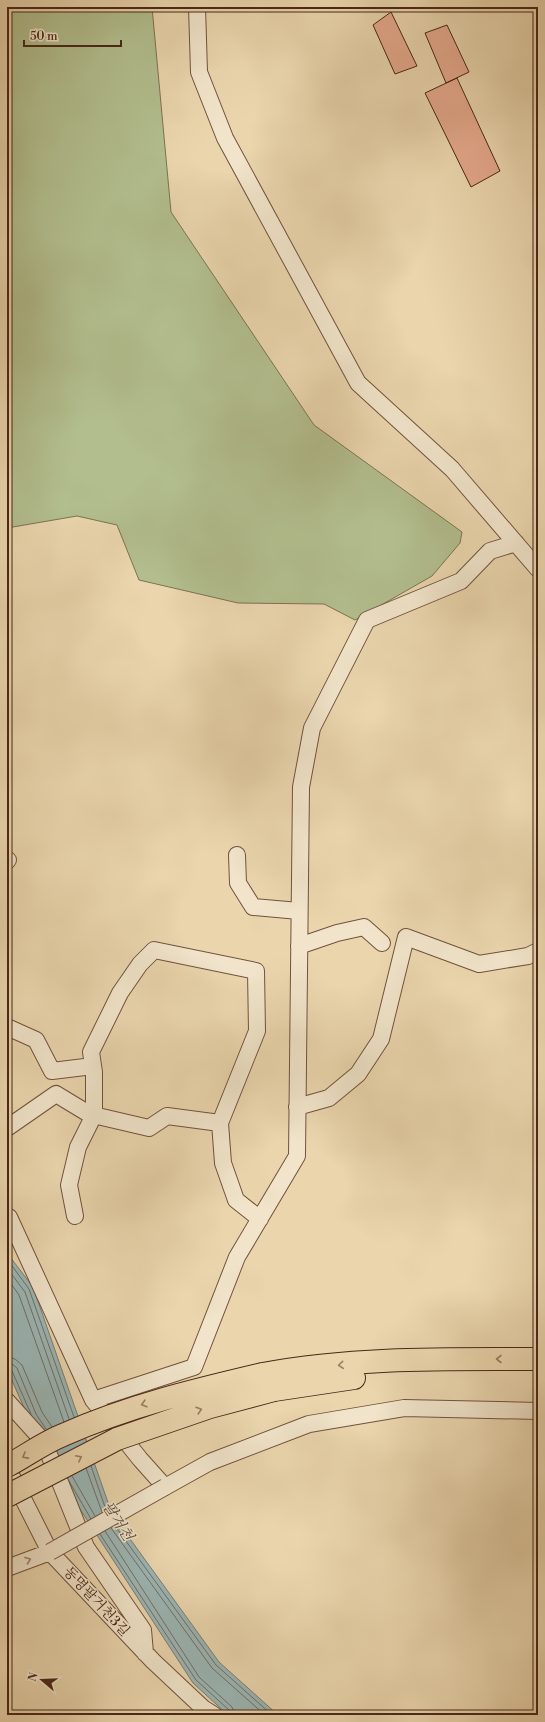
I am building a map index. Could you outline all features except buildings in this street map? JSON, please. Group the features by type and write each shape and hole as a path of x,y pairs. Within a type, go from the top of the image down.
{"highway":[{"path":"7,1496 117,1439 210,1407 296,1368 408,1359 538,1358"},
{"path":"7,1466 61,1435 126,1410 196,1390 268,1382 329,1381 375,1375 427,1372 538,1373"}],"street":[{"path":"197,7 199,72 224,138 358,383 452,469 538,569"},
{"path":"93,1400 194,1367 237,1257 297,1156 301,787 312,728 367,620 461,581 490,551 516,543"},
{"path":"237,855 238,883 253,906 299,911"},
{"path":"299,946 337,933 364,927 382,943"},
{"path":"297,1107 329,1098 358,1074 381,1039 406,938 479,964 528,956 538,951"},
{"path":"75,1216 69,1184 78,1147 94,1115 93,1066 91,1052 120,993 140,964 154,950 256,971 257,1031 220,1123 222,1163 236,1200 260,1219"},
{"path":"7,1027 36,1040 52,1071 93,1066"},
{"path":"7,1128 56,1094 89,1114 149,1128 167,1116 220,1123"},
{"path":"8,1213 93,1400 140,1459 165,1487"},
{"path":"7,1401 44,1442 86,1547 143,1630 145,1653"},
{"path":"7,1568 50,1552 210,1462 309,1424 404,1408 538,1411"},
{"name":"동명팔거천3길","path":"7,1466 50,1552 145,1653 203,1708 214,1715"}],"green space":[{"path":"7,7 152,7 171,212 314,425 462,532 460,543 432,576 355,620 324,604 238,603 139,580 117,525 77,516 7,528"}],"water":[{"path":"7,1253 33,1287 112,1514 219,1662 278,1715 228,1715 193,1683 80,1509 44,1442 29,1419 7,1369"}],"water label":[{"name":"팔거천","path":"118,1521"}]}
